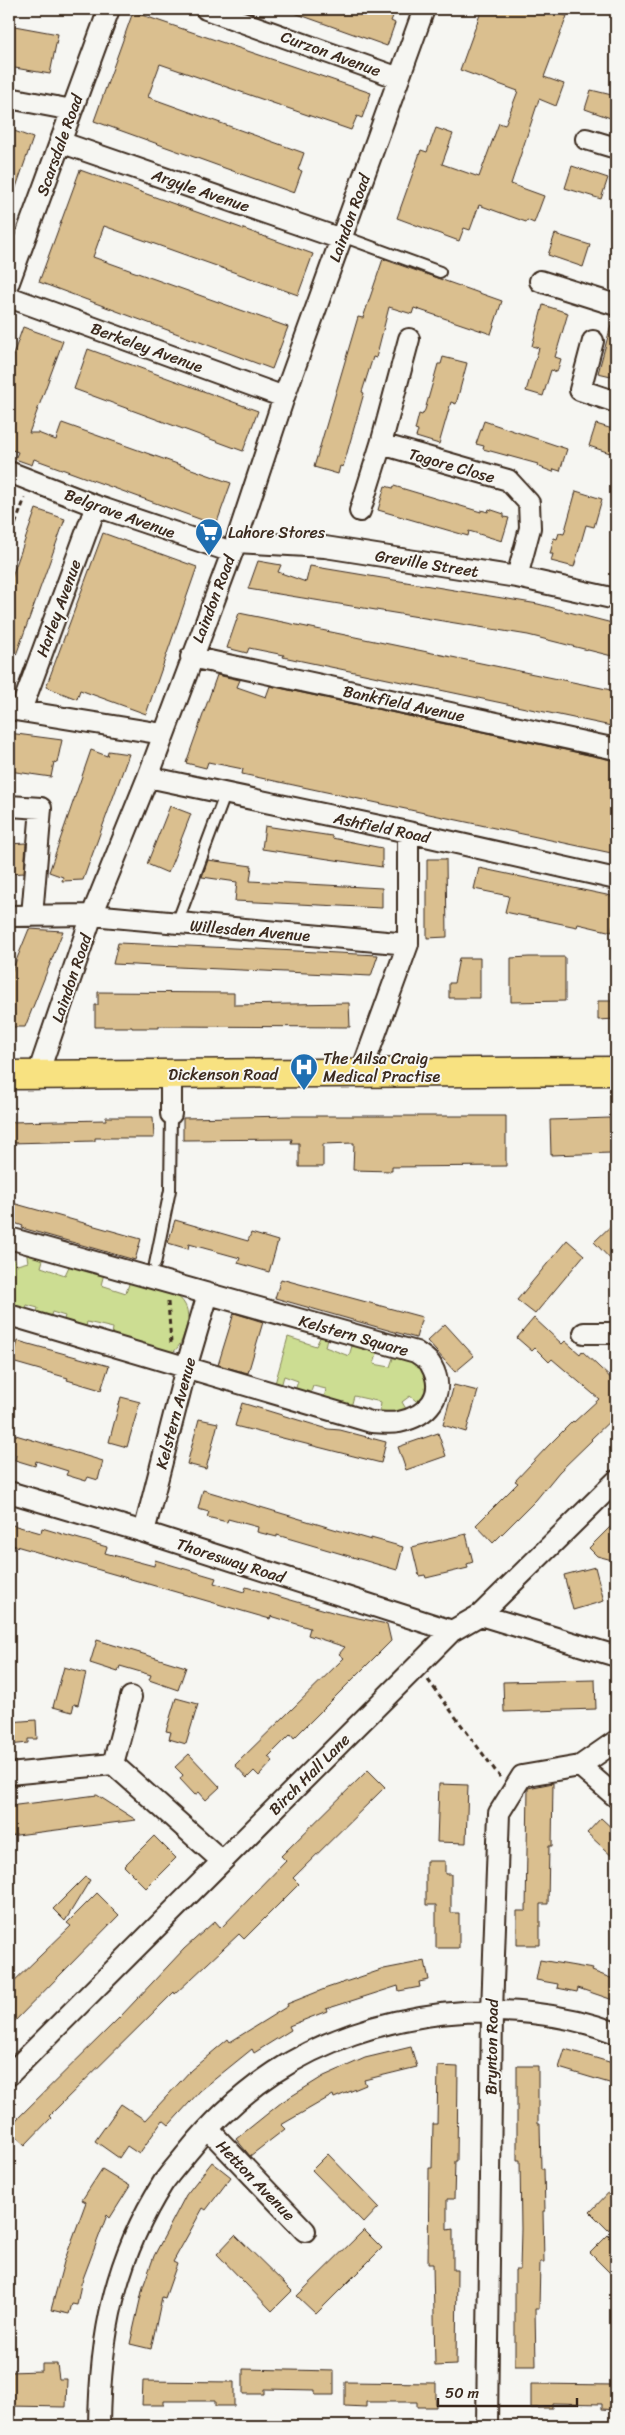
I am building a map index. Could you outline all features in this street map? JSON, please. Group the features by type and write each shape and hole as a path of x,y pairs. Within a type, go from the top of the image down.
{"highway":[{"name":"Dickenson Road","path":"9,1075 616,1071"}],"street":[{"name":"Scarsdale Road","path":"9,282 109,9"},
{"name":"Curzon Avenue","path":"206,9 399,78"},
{"name":"Laindon Road","path":"38,1074 92,916 148,778 191,657 234,547 284,397 424,9"},
{"path":"9,98 72,110"},
{"path":"586,139 616,148"},
{"name":"Argyle Avenue","path":"60,142 342,238"},
{"path":"540,281 616,305"},
{"name":"Berkeley Avenue","path":"9,297 284,397"},
{"path":"360,511 410,339"},
{"path":"593,341 578,398 616,402"},
{"name":"Tagore Close","path":"381,444 508,480 529,503 530,528 517,577"},
{"name":"Belgrave Avenue","path":"9,472 96,506 234,547"},
{"name":"Harley Avenue","path":"15,710 96,506"},
{"name":"Greville Street","path":"234,547 325,547 517,577 616,599"},
{"name":"Bankfield Avenue","path":"191,657 616,749"},
{"path":"15,710 163,734"},
{"name":"Ashfield Road","path":"148,778 408,832 616,880"},
{"path":"9,806 41,808 32,916"},
{"path":"361,1073 408,944 408,832"},
{"name":"Willesden Avenue","path":"9,916 92,916 408,944"},
{"path":"171,1074 171,1114"},
{"name":"Kelstern Square","path":"9,1238 158,1275 208,1294 416,1352 431,1364 437,1385 432,1404 420,1415 397,1423 371,1422 9,1316"},
{"name":"Kelstern Avenue","path":"144,1532 179,1366 208,1294"},
{"path":"584,1333 616,1333"},
{"name":"Birch Hall Lane","path":"9,2075 452,1631 480,1615 616,1481"},
{"name":"Thoresway Road","path":"9,1492 144,1532 452,1631"},
{"path":"480,1615 616,1656"},
{"path":"112,1764 131,1697"},
{"name":"Brynton Road","path":"487,2426 492,2011 499,1813 522,1776 580,1766 616,1741"},
{"path":"9,1774 112,1764 222,1861"},
{"path":"580,1766 616,1797"},
{"path":"99,2426 100,2387 106,2328 112,2298 128,2252 164,2181 208,2129 275,2072 341,2039 404,2020 436,2014 492,2011 522,2012 574,2020 616,2033"},
{"name":"Hetton Avenue","path":"208,2129 305,2231"}],"lane":[{"path":"342,238 440,272"},
{"path":"177,923 225,795"},
{"path":"158,1275 170,1190 171,1114"}],"path":[{"path":"9,541 31,481"},
{"path":"158,1275 179,1366"},
{"path":"417,1666 512,1793"}],"green space":[{"path":"26,1250 45,1253 41,1267 65,1275 72,1260 105,1270 101,1285 126,1293 131,1278 172,1292 186,1306 188,1316 186,1328 179,1345 171,1354 111,1343 113,1328 87,1322 84,1335 61,1329 65,1316 52,1312 48,1325 35,1321 38,1308 27,1305 22,1317 9,1313 9,1303 12,1301 9,1290 9,1253 17,1265 28,1262"},
{"path":"322,1333 328,1333 325,1347 349,1356 354,1339 379,1347 374,1364 390,1367 395,1352 426,1368 429,1386 421,1405 410,1396 402,1402 409,1414 379,1418 381,1402 354,1396 350,1411 323,1404 326,1389 313,1386 308,1400 294,1394 298,1381 284,1376 280,1390 274,1387 288,1337 316,1346"}],"building":[{"path":"289,9 396,9 391,21 395,23 387,46 289,11"},
{"path":"482,9 546,9 567,16 544,77 564,84 556,106 539,99 511,184 544,196 534,223 527,220 526,222 479,205 470,230 464,228 459,241 397,218 421,150 427,152 436,128 453,134 442,164 479,177 499,123 505,125 518,91 460,70"},
{"path":"133,12 371,93 362,118 357,116 351,130 160,64 148,97 304,153 298,170 302,171 294,193 94,121"},
{"path":"9,25 58,34 50,74 9,67"},
{"path":"591,90 616,96 616,120 585,109"},
{"path":"9,129 33,138 11,202 9,201"},
{"path":"572,166 608,178 601,199 565,188"},
{"path":"80,170 313,254 298,295 104,226 93,257 288,327 272,369 39,282"},
{"path":"555,234 590,245 583,267 548,255"},
{"path":"383,259 502,301 491,334 414,308 412,314 389,307 376,358 373,357 362,392 364,393 343,467 340,466 338,474 314,467 358,317 363,318"},
{"path":"543,305 568,313 555,357 561,359 557,372 551,370 543,396 526,391 539,348 532,346"},
{"path":"612,322 616,323 616,358 611,376 598,373"},
{"path":"23,327 63,341 29,433 38,433 56,440 62,423 231,483 216,525 34,459 32,465 15,459 18,452 9,449 9,366"},
{"path":"88,349 258,411 243,451 74,389"},
{"path":"443,357 467,363 456,404 451,402 439,444 416,437 418,431 415,430 419,414 422,415 425,410 438,364 441,364"},
{"path":"484,421 567,449 560,471 554,469 553,472 537,466 538,464 483,449 484,446 476,444"},
{"path":"596,424 616,430 616,455 589,446"},
{"path":"385,486 393,488 394,486 481,512 481,510 488,512 489,509 504,514 504,517 509,518 502,541 469,531 468,536 378,510"},
{"path":"576,491 602,499 594,527 586,525 574,567 551,561 553,554 550,554 554,538 557,539 559,533 564,534"},
{"path":"36,509 65,519 11,669 9,668 9,585"},
{"path":"103,533 197,567 146,714 80,690 77,699 46,687"},
{"path":"258,561 281,565 278,572 306,582 310,566 538,604 616,624 616,638 612,656 528,635 248,589"},
{"path":"239,613 616,691 613,703 616,703 616,727 283,657 284,655 249,648 247,653 227,648"},
{"path":"217,675 240,680 237,687 266,697 270,686 616,761 616,854 242,774 243,769 208,762 206,768 186,763"},
{"path":"9,733 62,740 57,763 54,762 51,777 9,771"},
{"path":"91,750 107,756 108,751 129,754 83,880 62,881 63,877 49,872"},
{"path":"170,806 191,814 168,873 147,864"},
{"path":"265,826 332,836 332,838 382,848 382,867 262,849"},
{"path":"26,843 24,873 9,874 9,844"},
{"path":"427,859 446,859 447,937 427,938"},
{"path":"208,860 252,866 250,881 382,888 382,908 235,901 237,882 202,877"},
{"path":"479,868 616,897 616,913 612,932 578,924 577,927 505,912 509,896 474,889"},
{"path":"29,929 63,931 25,1027 9,1027 9,978"},
{"path":"118,943 378,955 371,976 113,964"},
{"path":"565,957 565,1001 511,1002 511,958"},
{"path":"459,958 480,958 480,998 449,998 449,983 454,983"},
{"path":"98,992 234,993 234,1005 349,1003 350,1027 95,1027 95,1005 98,1005"},
{"path":"598,1001 616,1001 616,1019 598,1020"},
{"path":"506,1116 506,1166 392,1167 392,1171 353,1170 354,1143 323,1144 323,1167 299,1167 299,1143 291,1143 292,1139 183,1140 183,1118"},
{"path":"106,1117 153,1117 154,1138 95,1138 95,1141 9,1143 9,1122 106,1120"},
{"path":"610,1118 611,1153 551,1155 550,1120"},
{"path":"9,1202 141,1239 135,1260 22,1228 23,1226 9,1221"},
{"path":"175,1220 248,1241 251,1233 278,1241 269,1272 238,1263 240,1258 189,1244 188,1249 168,1243"},
{"path":"616,1221 616,1265 594,1242"},
{"path":"567,1240 584,1255 535,1314 517,1300"},
{"path":"281,1279 422,1317 416,1338 275,1298"},
{"path":"234,1313 263,1322 248,1373 218,1365"},
{"path":"534,1318 562,1344 565,1341 580,1354 582,1351 616,1383 616,1415 559,1472 536,1500 493,1543 476,1525 518,1483 515,1481 547,1447 599,1399 552,1359 549,1362 535,1348 532,1351 517,1338"},
{"path":"445,1324 474,1356 455,1372 427,1341"},
{"path":"18,1341 109,1366 101,1390 67,1380 68,1378 12,1362"},
{"path":"454,1385 478,1391 466,1432 443,1425"},
{"path":"121,1397 140,1402 127,1447 109,1442"},
{"path":"242,1403 328,1429 340,1430 386,1442 381,1463 235,1426"},
{"path":"199,1419 218,1423 206,1469 187,1464"},
{"path":"9,1433 103,1461 98,1480 88,1477 86,1481 66,1475 68,1471 36,1461 35,1466 15,1460 16,1455 9,1453"},
{"path":"438,1433 446,1456 406,1470 398,1447"},
{"path":"203,1490 371,1540 371,1538 403,1547 397,1570 277,1535 277,1537 257,1532 258,1527 228,1519 227,1522 207,1517 209,1512 198,1509"},
{"path":"616,1521 616,1561 597,1556 589,1548"},
{"path":"9,1524 41,1533 42,1528 107,1547 105,1553 154,1566 155,1560 216,1578 214,1583 244,1592 246,1587 339,1614 387,1624 391,1641 294,1738 291,1734 268,1757 273,1761 259,1776 254,1771 247,1778 235,1765 344,1658 339,1654 345,1647 308,1635 310,1628 271,1616 270,1619 9,1544"},
{"path":"466,1534 473,1562 467,1564 468,1568 426,1578 425,1575 419,1576 412,1547"},
{"path":"595,1567 604,1601 573,1610 564,1575"},
{"path":"97,1640 186,1667 178,1690 149,1680 151,1675 120,1666 118,1672 90,1663"},
{"path":"64,1667 86,1673 78,1705 74,1704 72,1712 53,1707"},
{"path":"595,1680 596,1709 504,1712 503,1682"},
{"path":"176,1698 198,1704 186,1744 169,1739 171,1732 166,1731"},
{"path":"36,1720 37,1739 28,1739 28,1743 9,1745 9,1722"},
{"path":"189,1754 220,1787 206,1800 199,1792 195,1795 180,1779 183,1775 175,1767"},
{"path":"368,1770 385,1787 293,1878 299,1884 244,1939 239,1934 175,1994 174,1992 49,2116 51,2118 25,2145 9,2130 9,2127 121,2016 184,1949 215,1921 221,1928 286,1861 281,1856"},
{"path":"553,1783 552,1846 549,1846 548,1904 540,1904 540,1945 517,1945 517,1911 526,1911 528,1788"},
{"path":"439,1784 468,1785 466,1843 437,1842"},
{"path":"97,1795 136,1820 9,1836 9,1806"},
{"path":"601,1818 616,1832 616,1860 587,1833"},
{"path":"154,1836 176,1858 146,1888 124,1866"},
{"path":"426,1861 445,1861 445,1874 451,1874 451,1913 459,1913 459,1948 436,1948 436,1905 426,1905"},
{"path":"85,1877 90,1880 65,1921 53,1909"},
{"path":"97,1893 119,1915 9,2027 9,1986 71,1926 67,1923"},
{"path":"540,1960 593,1969 592,1971 616,1980 616,2001 578,1988 577,1992 557,1988 558,1984 536,1980"},
{"path":"425,1961 429,1980 419,1982 420,1987 399,1991 398,1986 326,2009 327,2011 289,2026 291,2030 254,2053 252,2049 200,2091 169,2125 163,2120 139,2154 127,2146 119,2158 95,2141 121,2104 145,2120 191,2070 228,2039 230,2042 288,2006 287,2004 384,1969"},
{"path":"411,2047 417,2067 364,2080 366,2085 334,2098 333,2095 281,2125 285,2129 250,2156 236,2139 282,2102 324,2076 365,2058"},
{"path":"565,2049 616,2064 616,2085 559,2068"},
{"path":"438,2066 458,2067 457,2161 455,2161 454,2199 447,2199 447,2230 453,2229 453,2270 457,2270 456,2365 435,2366 433,2264 428,2264 429,2168 432,2168 433,2124 437,2124"},
{"path":"517,2066 538,2066 538,2124 540,2124 541,2169 544,2169 545,2211 543,2211 544,2262 540,2262 539,2309 535,2309 536,2366 515,2366 515,2270 520,2270 521,2229 520,2160 517,2160"},
{"path":"328,2154 379,2207 364,2223 312,2170"},
{"path":"212,2162 231,2177 206,2210 203,2208 173,2262 177,2264 165,2298 162,2297 151,2349 130,2344 143,2287 154,2256 186,2195"},
{"path":"102,2169 130,2186 110,2218 107,2215 81,2284 77,2305 72,2304 69,2314 51,2310 64,2262 86,2202 82,2200"},
{"path":"616,2185 616,2222 608,2230 590,2212"},
{"path":"364,2230 382,2248 316,2314 297,2296"},
{"path":"235,2235 292,2291 272,2311 217,2254"},
{"path":"608,2235 616,2244 616,2279 590,2253"},
{"path":"42,2364 57,2364 59,2379 67,2379 66,2407 9,2406 9,2372 42,2371"},
{"path":"243,2369 334,2371 334,2395 315,2395 315,2390 264,2389 264,2394 243,2394"},
{"path":"143,2381 234,2382 234,2406 215,2406 215,2401 164,2401 164,2405 142,2405"},
{"path":"345,2382 436,2383 436,2407 417,2407 417,2402 366,2402 366,2407 345,2406"},
{"path":"531,2384 616,2385 616,2410 602,2409 602,2404 552,2403 552,2408 531,2408"}],"place":[{"name":"Lahore Stores","path":"209,556"},
{"name":"The Ailsa Craig Medical Practise","path":"304,1091"}]}
